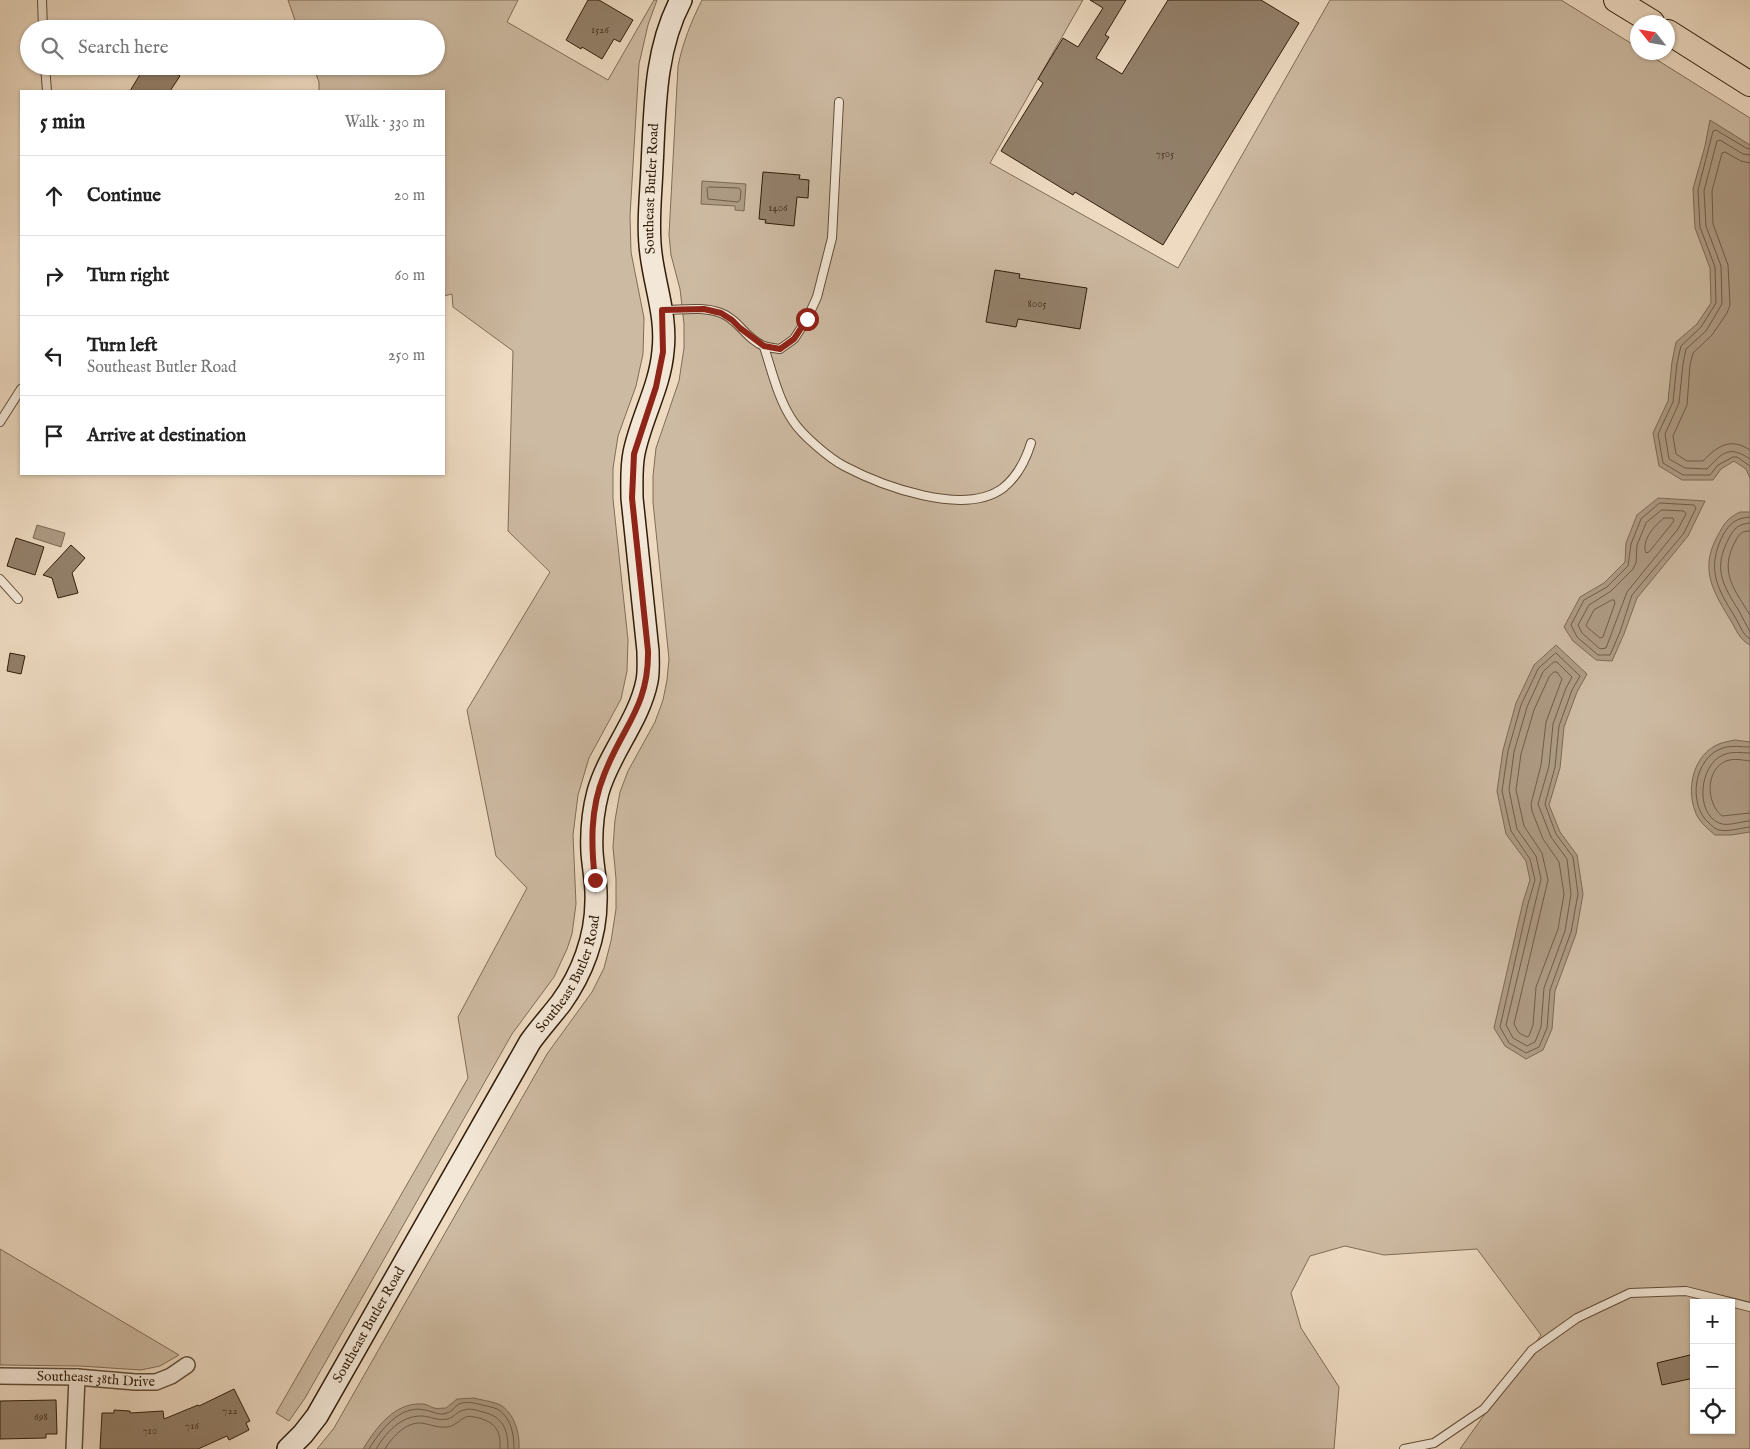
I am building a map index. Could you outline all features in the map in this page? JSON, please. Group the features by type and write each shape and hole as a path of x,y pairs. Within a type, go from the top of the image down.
{"main road":[{"name":"Southeast Butler Road","path":"288,1449 304,1434 317,1416 530,1042 574,984 589,946 594,925 596,902 592,834 598,795 603,776 611,758 641,700 648,669 648,651 632,498 632,474 634,454 660,371 663,352 662,310 651,255 649,233 656,96 664,46 681,0"},
{"path":"1619,1 1641,15"},
{"path":"1675,36 1750,84"}],"street":[{"name":"Southeast 38th Drive","path":"0,1376 77,1377 156,1382 171,1376 187,1365"},
{"path":"74,1449 77,1377"}],"lane":[{"path":"42,0 43,20"},
{"path":"46,75 47,90"},
{"path":"662,310 704,309 721,313 764,346 780,349 794,339 807,319 816,297 832,238 840,102"},
{"path":"764,346 781,398 793,422 818,448 842,465 887,485 910,493 938,499 962,500 986,496 1003,488 1016,473 1027,456 1031,444"},
{"path":"0,422 20,391"},
{"path":"0,579 18,599"},
{"path":"1404,1449 1434,1444 1484,1409 1532,1350 1577,1318 1630,1293 1686,1290 1750,1307"}],"shaded area":[{"path":"288,0 518,0 507,22 608,80 654,0 657,0 648,25 639,64 630,216 631,252 644,318 643,354 636,386 618,436 613,468 613,499 628,640 627,671 621,699 589,758 578,795 573,835 576,904 572,934 554,977 512,1034 305,1398 289,1421 276,1413 468,1078 458,1017 527,888 496,856 467,710 550,572 508,531 513,351 453,307 452,294 445,296 445,90 319,90 316,75 445,75 445,20 295,20"},
{"path":"702,0 1083,0 990,163 1178,268 1330,0 1561,0 1630,43 1630,60 1657,60 1750,118 1750,1449 1460,1449 1541,1335 1477,1249 1384,1255 1345,1246 1310,1256 1291,1293 1301,1328 1339,1387 1334,1449 317,1449 334,1428 547,1054 592,992 604,968 616,909 613,847 620,792 628,771 655,722 663,700 669,659 653,502 653,476 656,448 679,381 684,348 684,324 680,289 671,255 669,235 678,66 691,24"},
{"path":"0,1249 179,1355 160,1366 141,1370 80,1366 0,1365"}],"water":[{"path":"1710,120 1750,145 1750,478 1746,469 1734,461 1721,469 1713,480 1682,480 1659,466 1653,433 1668,401 1676,342 1697,324 1711,303 1710,268 1695,228 1693,189"},
{"path":"702,181 746,184 744,211 735,210 735,206 701,204"},
{"path":"1658,498 1705,501 1688,536 1637,598 1612,661 1596,660 1573,641 1564,627 1580,597 1604,583 1625,562 1626,543 1637,515"},
{"path":"1740,512 1750,512 1750,645 1743,640 1719,601 1714,591 1709,571 1709,560 1717,537 1726,522"},
{"path":"37,525 65,533 61,547 33,538"},
{"path":"1556,645 1587,674 1577,692 1564,727 1560,768 1549,805 1560,832 1577,855 1583,894 1576,934 1555,991 1552,1029 1543,1050 1526,1059 1505,1046 1494,1028 1523,902 1530,880 1526,861 1506,834 1497,791 1503,750 1516,703 1534,665"},
{"path":"1735,740 1750,742 1750,832 1715,835 1696,815 1691,792 1694,772 1703,755 1710,749 1719,744"},
{"path":"474,1398 504,1407 515,1423 519,1449 363,1449 380,1425 403,1407 413,1404 426,1404 433,1408 446,1408 457,1399"}],"building":[{"path":"588,0 599,0 633,20 620,42 614,39 602,59 566,40"},
{"path":"1090,0 1126,0 1105,35 1109,37 1096,58 1122,74 1168,0 1261,0 1299,23 1163,245 1075,192 1073,195 1001,151 1043,83 1038,79 1063,38 1078,47 1103,8"},
{"path":"140,75 180,76 171,90 131,90"},
{"path":"763,172 800,175 799,179 809,180 808,198 797,197 794,226 765,223 766,220 759,219"},
{"path":"995,270 1020,274 1019,278 1087,288 1080,329 1018,319 1016,327 986,322"},
{"path":"16,538 44,547 35,575 7,566"},
{"path":"71,545 85,558 72,573 78,593 58,598 52,578 43,575"},
{"path":"10,653 25,656 21,674 7,671"},
{"path":"1690,1355 1690,1379 1662,1385 1657,1363"},
{"path":"234,1389 250,1421 246,1423 249,1430 229,1440 227,1436 198,1449 100,1449 102,1413 114,1413 114,1410 130,1411 130,1413 163,1411 164,1419 199,1406"},
{"path":"56,1400 57,1434 46,1434 46,1438 0,1439 0,1401"}],"route":[{"path":"595,880 592,834 598,795 603,776 611,758 641,700 648,669 648,651 632,498 632,474 634,454 660,371 664,332 662,310 704,309 721,313 764,346 780,349 794,339 807,319"}]}
